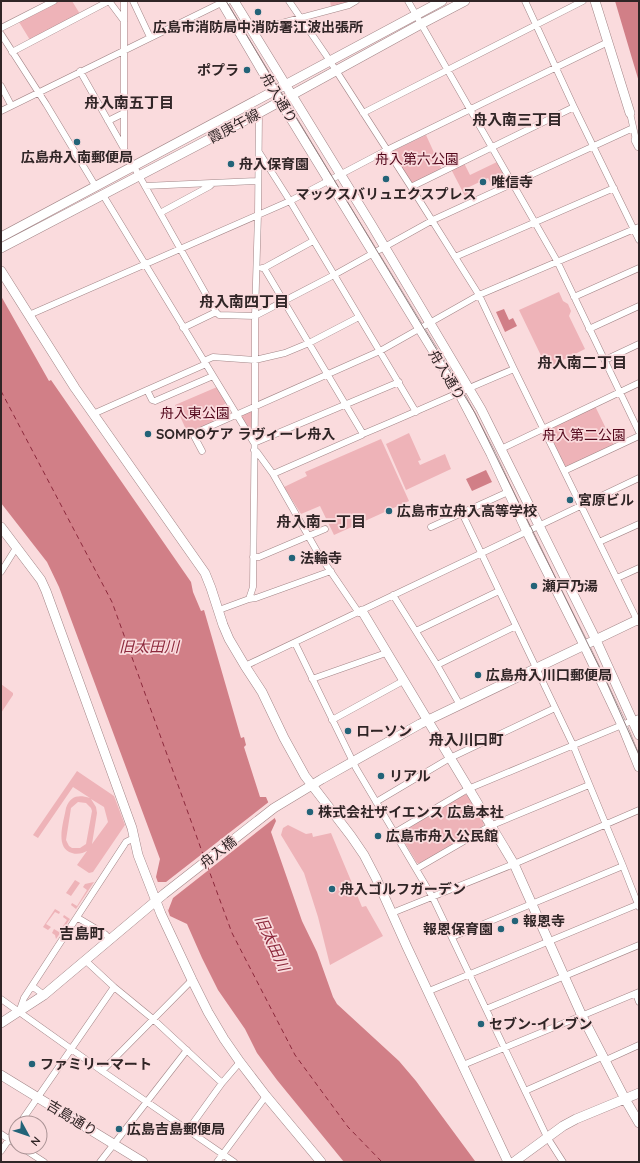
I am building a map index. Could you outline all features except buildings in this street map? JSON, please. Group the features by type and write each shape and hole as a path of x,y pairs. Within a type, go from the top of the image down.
{"street":[{"path":"38,1 42,7"},
{"path":"1,28 54,1"},
{"path":"12,52 109,1 124,21"},
{"path":"124,1 124,149"},
{"path":"133,1 150,37"},
{"name":"舟入通り","path":"234,1 470,388 636,719 639,734"},
{"path":"289,1 388,150 479,295 543,429 638,620"},
{"path":"252,31 349,5 356,1"},
{"path":"408,1 557,262 639,432"},
{"path":"1,237 442,1"},
{"name":"霞庚午線","path":"1,248 259,113 465,1"},
{"path":"525,1 574,107 614,188 636,228 639,240"},
{"path":"363,113 583,1"},
{"path":"595,1 638,143"},
{"path":"1,110 124,49 224,2"},
{"name":"舟入通り","path":"224,2 280,101 459,393 488,448 508,492 584,645 622,725 639,767"},
{"path":"1,34 96,186"},
{"path":"29,315 179,248 290,201 388,150 608,42"},
{"path":"80,71 179,248 219,315 255,316 284,302 433,220 633,128"},
{"path":"1,86 11,105"},
{"path":"411,187 574,107"},
{"path":"108,121 124,113"},
{"path":"249,599 253,587 255,316 259,113"},
{"path":"259,152 290,201 416,412"},
{"path":"145,186 258,181"},
{"path":"160,213 210,186 212,183"},
{"path":"455,257 614,188"},
{"path":"103,195 213,376 257,452 273,474 318,553 360,612 386,653 514,864 582,1016 639,1123"},
{"path":"202,451 193,434 380,351 479,295 636,228"},
{"path":"256,268 264,268 313,241"},
{"path":"264,268 363,434"},
{"path":"574,296 639,268"},
{"path":"1,271 75,388 205,573 229,639 244,666 262,692 284,738 305,776 351,836 364,855 376,878 508,1162"},
{"path":"589,329 639,306"},
{"path":"183,328 216,312"},
{"path":"93,414 205,363 213,357 255,360 285,353 309,343 360,317"},
{"path":"605,360 639,344"},
{"path":"273,474 514,369"},
{"path":"147,390 152,400 155,401 213,376"},
{"path":"254,447 345,404 398,382"},
{"path":"501,449 639,383"},
{"path":"564,471 639,436"},
{"path":"244,666 639,478"},
{"path":"431,526 508,492"},
{"path":"429,991 639,905 572,745 462,513"},
{"path":"599,542 639,524"},
{"path":"1,527 41,580 46,591 127,814 138,855 159,899 192,980 224,1039 240,1062 320,1162"},
{"path":"253,557 259,557 325,529"},
{"path":"1,572 16,548"},
{"path":"617,578 639,568"},
{"path":"219,610 331,571"},
{"path":"416,631 499,591"},
{"path":"393,596 437,665 460,705"},
{"name":"舟入橋","path":"1,1023 44,995 159,899 274,808 427,720 638,620"},
{"path":"437,665 516,626"},
{"path":"295,643 353,762 432,896 547,1137 563,1162"},
{"path":"312,679 386,653"},
{"path":"332,720 403,681"},
{"path":"376,802 450,758 555,708"},
{"path":"394,833 468,789 636,719"},
{"path":"416,869 490,826 589,785"},
{"path":"392,913 514,864 639,810"},
{"path":"19,1012 24,998 78,918 126,842 134,838"},
{"path":"452,937 623,866"},
{"path":"78,918 105,934 111,940"},
{"path":"486,1009 639,945"},
{"path":"86,961 114,987 153,1019 222,1083"},
{"path":"102,1072 192,980"},
{"path":"32,986 44,995"},
{"path":"25,1115 114,987"},
{"path":"463,1064 637,993 639,1002"},
{"path":"1,999 102,1072 234,1162"},
{"path":"525,1091 639,1045"},
{"path":"100,1162 187,1050"},
{"path":"188,1130 222,1083 240,1062"},
{"name":"吉島通り","path":"1,1075 143,1162"},
{"path":"514,1162 547,1137 576,1120 639,1093"},
{"path":"216,1162 266,1096"},
{"path":"1,1151 8,1140"},
{"path":"32,1155 43,1162"}],"green space":[{"path":"59,1 72,1 80,14 30,40 19,22"},
{"path":"330,1 355,1 331,7"},
{"name":"舟入第六公園","path":"426,135 442,170 411,183 392,154 393,151"},
{"name":"唯信寺","path":"497,162 508,180 507,183 498,188 495,182 491,184 488,178 467,188 472,200 468,202 451,169 464,163 470,175"},
{"path":"559,292 563,301 568,304 571,311 569,316 585,349 547,368 519,310"},
{"name":"舟入東公園","path":"217,387 227,403 210,411 215,421 188,434 175,405"},
{"name":"舟入第二公園","path":"595,406 614,445 568,467 564,466 548,432 549,429"},
{"path":"251,411 253,432 251,433 241,415"},
{"path":"409,433 421,460 418,461 420,465 445,454 451,469 406,490 386,444"},
{"path":"381,439 409,501 334,535 320,506 301,514 284,487 307,476 305,472"},
{"path":"1,684 13,693 13,695 1,713"},
{"path":"77,771 114,796 125,825 93,872 89,873 77,865 87,851 76,854 66,850 63,846 62,827 66,808 70,801 79,796 90,798 73,787 38,838 33,835","holes":["91,799 104,807 108,822 92,844 97,813 96,807","78,802 86,803 92,811 86,844 80,848 72,848 66,840 71,808"]},
{"path":"464,795 468,795 484,823 483,826 421,863 417,863 400,835 402,832"},
{"name":"舟入ゴルフガーデン","path":"288,825 306,834 312,833 313,837 331,833 362,907 366,906 383,936 330,965 318,917 304,873 281,835 283,828"},
{"path":"75,880 80,883 71,896 66,893"},
{"path":"94,882 76,909 71,905 72,903 77,906 87,890 83,887 85,884"},
{"path":"55,909 60,912 59,914 55,912 46,924 51,927 48,930 43,927"},
{"path":"64,915 70,919 56,939 55,935 52,933 54,929 59,932 67,920 63,917"}],"water":[{"path":"615,1 639,1 639,82"},
{"name":"旧太田川","path":"1,296 49,381 51,380 191,582 193,592 201,611 204,610 241,738 244,737 246,745 244,747 260,797 266,797 276,821 271,832 302,921 317,952 333,997 337,1004 399,1061 416,1081 475,1161 483,1162 344,1162 277,1080 257,1053 245,1029 218,990 187,924 170,916 156,877 160,859 59,587 47,562 1,503"},
{"path":"504,309 509,320 513,318 517,326 505,332 496,312"},
{"path":"486,470 492,482 472,491 466,479"}],"pier":[{"path":"270,801 276,817 173,898 168,911 156,882 166,882"}],"ferry route":[{"path":"1,391 112,602 204,857"},
{"path":"207,865 232,933 295,1055 348,1127 382,1162"}],"tram line":[{"path":"226,1 475,413 607,683 639,755"}],"place":[{"name":"広島市消防局中消防署江波出張所","path":"258,12"},
{"name":"ポプラ","path":"247,70"},
{"name":"広島舟入南郵便局","path":"77,142"},
{"name":"舟入保育園","path":"231,164"},
{"name":"マックスバリュエクスプレス","path":"386,179"},
{"name":"唯信寺","path":"483,182"},
{"name":"SOMPOケア ラヴィーレ舟入","path":"148,434"},
{"name":"宮原ビル","path":"570,500"},
{"name":"広島市立舟入高等学校","path":"389,511"},
{"name":"法輪寺","path":"292,558"},
{"name":"瀬戸乃湯","path":"534,586"},
{"name":"広島舟入川口郵便局","path":"478,675"},
{"name":"ローソン","path":"348,731"},
{"name":"リアル","path":"381,776"},
{"name":"株式会社ザイエンス 広島本社","path":"310,812"},
{"name":"広島市舟入公民館","path":"378,836"},
{"name":"舟入ゴルフガーデン","path":"332,889"},
{"name":"報恩寺","path":"515,921"},
{"name":"報恩保育園","path":"501,929"},
{"name":"セブン-イレブン","path":"481,1024"},
{"name":"ファミリーマート","path":"32,1064"},
{"name":"広島吉島郵便局","path":"119,1129"}],"district":[{"name":"舟入南五丁目","path":"129,103"},
{"name":"舟入南三丁目","path":"517,120"},
{"name":"舟入南四丁目","path":"244,302"},
{"name":"舟入南二丁目","path":"582,363"},
{"name":"舟入南一丁目","path":"321,522"},
{"name":"舟入川口町","path":"466,740"},
{"name":"吉島町","path":"82,934"}]}
